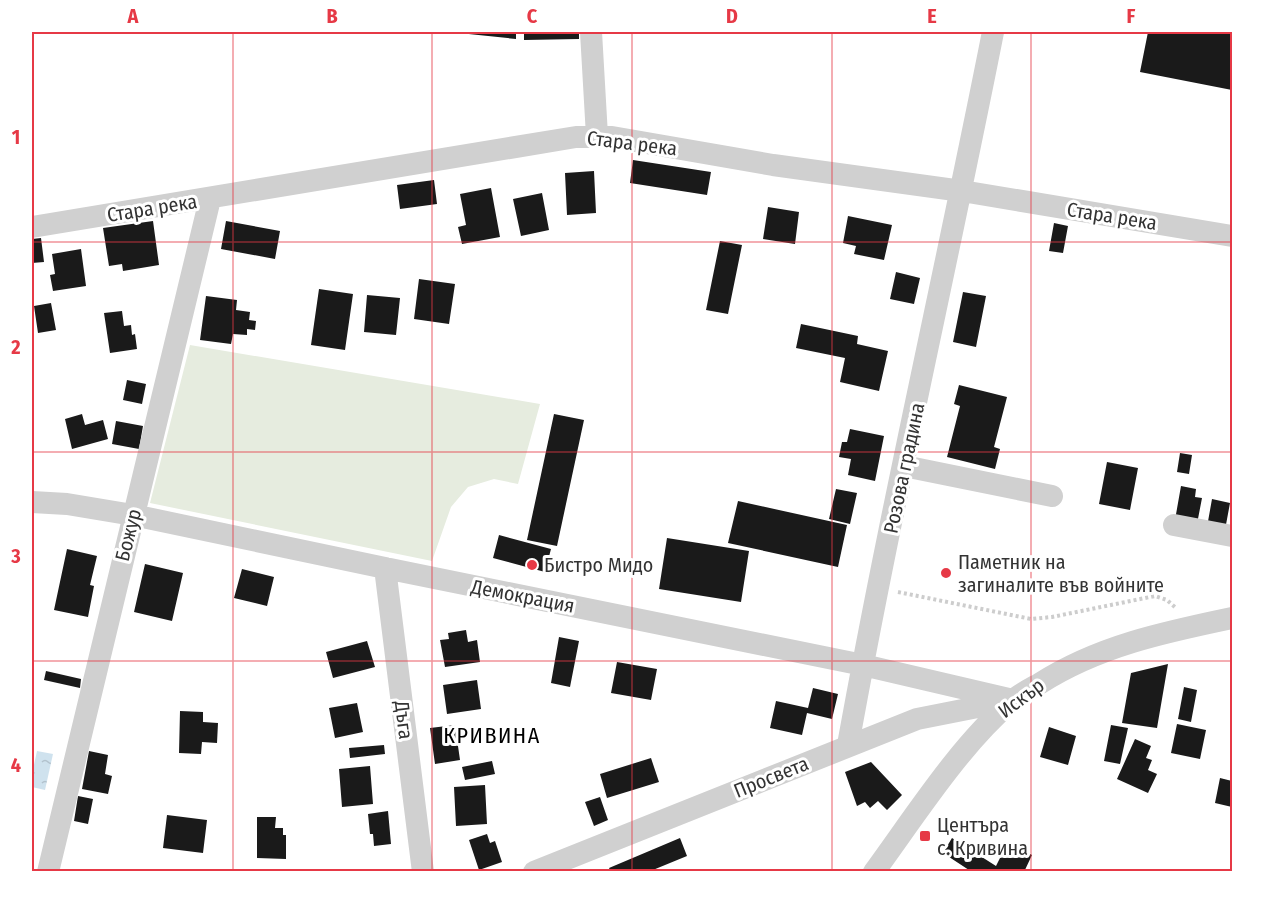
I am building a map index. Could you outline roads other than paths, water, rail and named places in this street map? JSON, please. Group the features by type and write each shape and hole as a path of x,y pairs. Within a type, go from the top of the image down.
{"street":[{"path":"591,32 597,136"},
{"name":"Розова градина","path":"848,746 878,589 993,32"},
{"name":"Стара река","path":"32,227 576,137 597,136 773,165 962,191 1233,236"},
{"name":"Божур","path":"43,865 133,515 210,198"},
{"path":"904,466 1052,496"},
{"name":"Демокрация","path":"32,502 67,504 133,515 863,664 1013,700"},
{"path":"1174,525 1233,536"},
{"name":"Дъга","path":"385,568 423,872"},
{"name":"Искър","path":"874,872 977,735 1013,700 1056,673 1104,651 1155,634 1233,618"},
{"name":"Просвета","path":"534,872 917,719 1013,700"}],"water":[{"path":"37,751 53,754 45,790 32,787"}],"place":[{"name":"Бистро Мидо","path":"532,565"},
{"name":"Паметник на загиналите във войните","path":"946,573"},
{"name":"Центъра с. Кривина","path":"925,836"}],"district":[{"name":"КРИВИНА","path":"492,735"}]}
